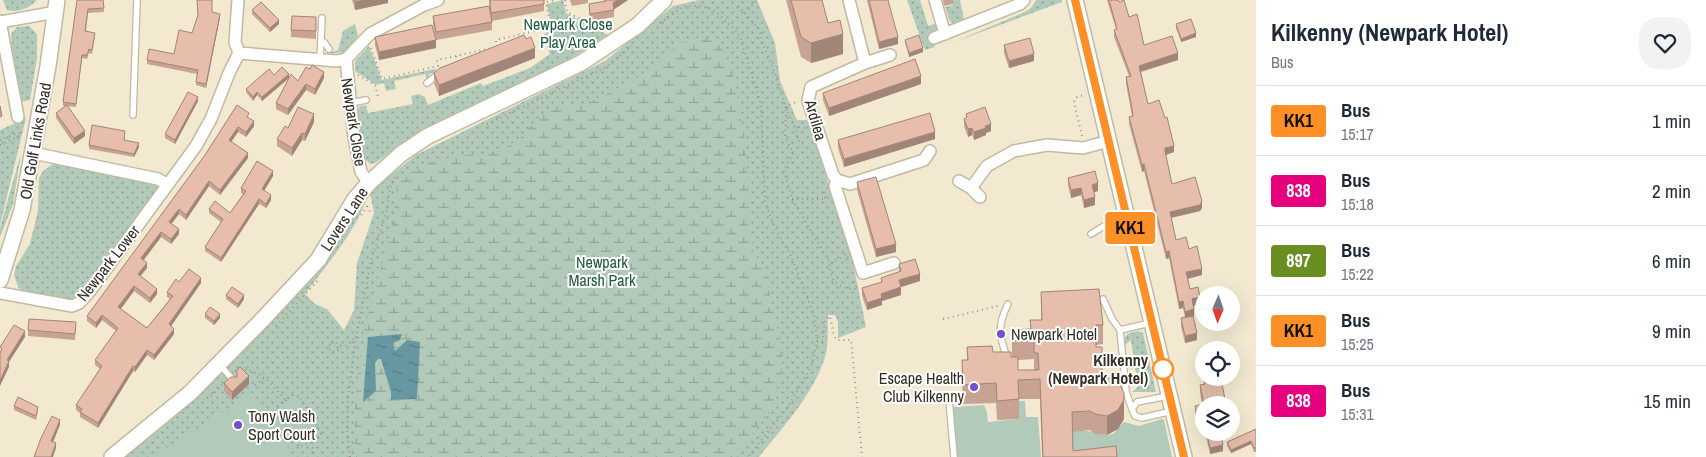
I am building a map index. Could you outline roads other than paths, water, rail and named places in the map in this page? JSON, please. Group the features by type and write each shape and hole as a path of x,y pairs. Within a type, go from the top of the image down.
{"street":[{"path":"238,0 235,42 239,53"},
{"name":"Newpark Close","path":"239,53 346,59 370,34 437,0"},
{"name":"Lovers Lane","path":"112,457 190,393 223,369 318,260 355,199 368,183 401,154 428,136 581,63 637,26 664,0"},
{"path":"849,0 865,64"},
{"path":"936,0 940,36 1020,4 1024,0"},
{"path":"1075,0 1184,457"},
{"path":"18,117 0,21 56,6"},
{"name":"Old Golf Links Road","path":"0,280 22,210 56,6"},
{"name":"Newpark Lower","path":"0,293 63,306 79,303 196,146 212,119 229,73 239,53"},
{"name":"Ardilea","path":"890,56 815,84 811,87 808,94 808,101 837,180 835,186 863,273 894,263"},
{"name":"Newpark Close","path":"346,59 350,103 361,172 368,183"},
{"path":"971,188 987,166 1014,151 1047,145 1085,148 1109,141"},
{"path":"837,180 850,184 924,160 930,151"},
{"path":"33,153 158,179 167,184"},
{"path":"959,180 980,197"}],"lane":[{"path":"133,115 137,0"},
{"path":"320,59 322,18"},
{"path":"321,42 324,42 328,49"},
{"path":"427,83 436,76"},
{"path":"350,103 366,100"},
{"path":"1091,234 1104,226 1129,225"},
{"path":"1111,237 1129,225"},
{"path":"1104,299 1112,319 1120,330 1126,392 1135,416 1142,418 1172,403"},
{"path":"1006,358 1001,340 999,321 1008,304"},
{"path":"1120,330 1152,322"},
{"path":"223,369 234,381"},
{"path":"948,400 954,457"},
{"path":"1132,409 1137,402 1172,403"}],"water":[{"path":"402,334 400,340 393,343 395,351 407,340 420,342 417,399 391,400 391,392 381,359 378,359 375,363 376,391 363,402 368,337"}],"place":[{"name":"Newpark Hotel","path":"1001,334"},
{"name":"Kilkenny (Newpark Hotel)","path":"1163,369"},
{"name":"Escape Health Club Kilkenny","path":"974,387"},
{"name":"Tony Walsh Sport Court","path":"238,425"}],"park label":[{"name":"Newpark Close Play Area","path":"568,33"},
{"name":"Newpark Marsh Park","path":"602,271"}]}
